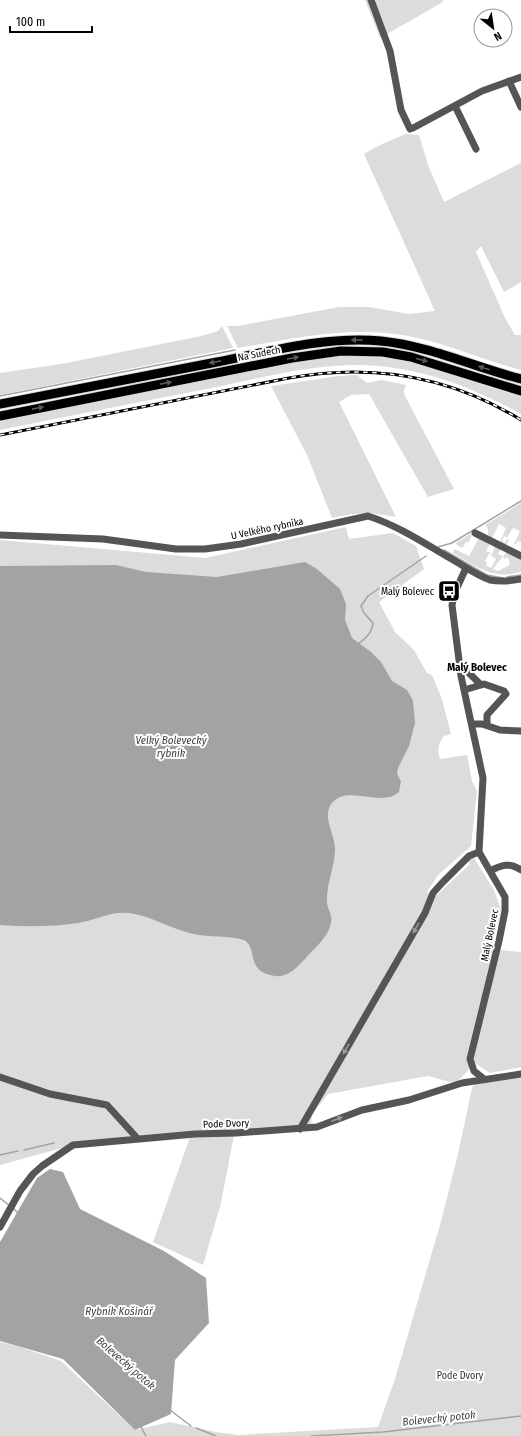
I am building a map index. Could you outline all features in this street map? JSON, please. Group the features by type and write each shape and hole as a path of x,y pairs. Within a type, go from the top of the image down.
{"main road":[{"name":"Na Sudech","path":"0,404 290,347 340,340 368,340 406,345 440,353 521,379"},
{"name":"Na Sudech","path":"0,416 292,358 341,351 382,352 411,357 521,391"}],"street":[{"path":"371,0 390,51 401,110 411,129 482,91 521,77"},
{"path":"509,81 521,107"},
{"path":"455,106 476,149"},
{"name":"U Velkého rybníka","path":"0,535 103,539 176,549 204,549 241,544 368,516 406,533 466,568 491,580 499,581 521,579"},
{"path":"475,533 521,556"},
{"path":"300,1129 425,913 433,893 469,856 479,852 483,778 464,690 452,605 455,592 466,568"},
{"path":"460,664 481,685"},
{"path":"464,690 484,684 504,691 506,694 487,714 487,725"},
{"path":"472,724 487,725 500,730 521,731"},
{"name":"Malý Bolevec","path":"479,852 505,897 506,905 499,941 470,1059 474,1071 484,1079"},
{"path":"490,871 506,864 521,870"},
{"name":"Pode Dvory","path":"0,1227 11,1207 33,1174 73,1145 138,1138 317,1127 369,1108 409,1100 462,1083 521,1074"},
{"path":"0,1077 50,1094 107,1105 138,1138"}],"green space":[{"path":"365,0 443,0 443,2 380,38"},
{"path":"405,134 419,135 428,165 444,202 521,163 521,282 504,292 481,246 476,252 505,318 515,335 521,335 521,370 427,340 375,332 316,335 238,348 227,326 238,326 339,307 369,307 409,314 435,311 364,154"},
{"path":"222,326 233,348 0,395 0,373 61,364 201,336 218,331"},
{"path":"366,355 408,361 521,397 521,414 470,389 452,382 398,368 359,365 297,370 0,430 0,421 289,363"},
{"path":"357,375 367,383 381,380 406,385 404,391 405,396 454,489 428,497 369,394 351,395 339,402 396,517 371,513 353,514 332,518 307,455 271,386 338,376"},
{"path":"521,503 521,542 518,541 514,544 520,531 513,528 507,538 504,536 502,541 505,543 507,539 509,540 506,545 500,542 506,528 499,524 492,538 488,535 488,529 485,525"},
{"path":"346,527 349,539 393,533 416,546 424,569 379,602 395,632 414,650 427,673 432,675 442,699 451,734 444,736 440,742 438,749 440,759 467,755 472,781 477,791 471,846 438,875 427,892 436,896 470,864 468,860 474,858 494,890 501,910 491,949 521,952 521,1067 490,1073 475,1063 459,1080 454,1083 428,1076 328,1094 312,1114 311,1125 234,1135 221,1203 203,1265 153,1242 190,1137 73,1145 0,1165 0,907 108,915 118,913 117,895 229,937 242,939 247,944 0,621 0,540 205,558"},
{"path":"470,534 472,535 468,543 466,542 462,548 457,545 456,543"},
{"path":"479,538 490,544 486,551 491,553 485,561 487,563 486,565 491,568 496,559 491,556 495,547 501,549 498,554 503,556 493,569 498,571 510,565 508,557 504,559 503,557 506,552 521,560 521,572 502,574 485,571 453,553 454,549 469,556"},
{"name":"Pode Dvory","path":"521,1076 521,1436 0,1436 0,1342 17,1346 61,1361 135,1430 170,1422 238,1435 378,1427 395,1379 442,1218 472,1088 474,1085"}],"water":[{"name":"Velký Bolevecký rybník","path":"305,562 317,569 340,589 346,604 345,620 352,638 371,652 381,662 392,681 407,690 413,701 415,723 409,746 398,768 397,774 401,781 399,792 384,798 350,795 335,800 330,805 328,817 335,849 327,896 331,920 327,933 321,942 288,974 275,976 265,973 259,969 255,964 250,946 240,939 192,934 136,914 119,913 83,922 58,925 0,925 0,566 116,565 146,572 217,577"},
{"name":"Rybník Košinář","path":"50,1169 63,1172 80,1209 164,1251 206,1278 209,1323 175,1360 171,1414 135,1430 63,1359 0,1341 0,1242 37,1178"}],"waterway":[{"path":"0,396 235,350"},
{"path":"438,547 452,543 521,501"},
{"path":"444,550 487,575 503,578"},
{"path":"358,644 368,635 373,623 364,613 361,606 368,596 426,556"},
{"path":"507,577 521,575"},
{"path":"24,1150 54,1143"},
{"path":"0,1155 18,1151"},
{"path":"0,1198 10,1206"},
{"path":"13,1208 19,1214"},
{"name":"Bolevecký potok","path":"170,1410 191,1426"},
{"name":"Bolevecký potok","path":"311,1436 383,1432 521,1416"},
{"path":"141,1427 146,1436"},
{"name":"Bolevecký potok","path":"196,1428 216,1436"}],"railway":[{"path":"0,435 289,378 350,372 380,373 438,383 494,405 521,420"}],"place":[{"name":"Malý Bolevec","path":"449,591"}],"district":[{"name":"Malý Bolevec","path":"477,667"}]}
